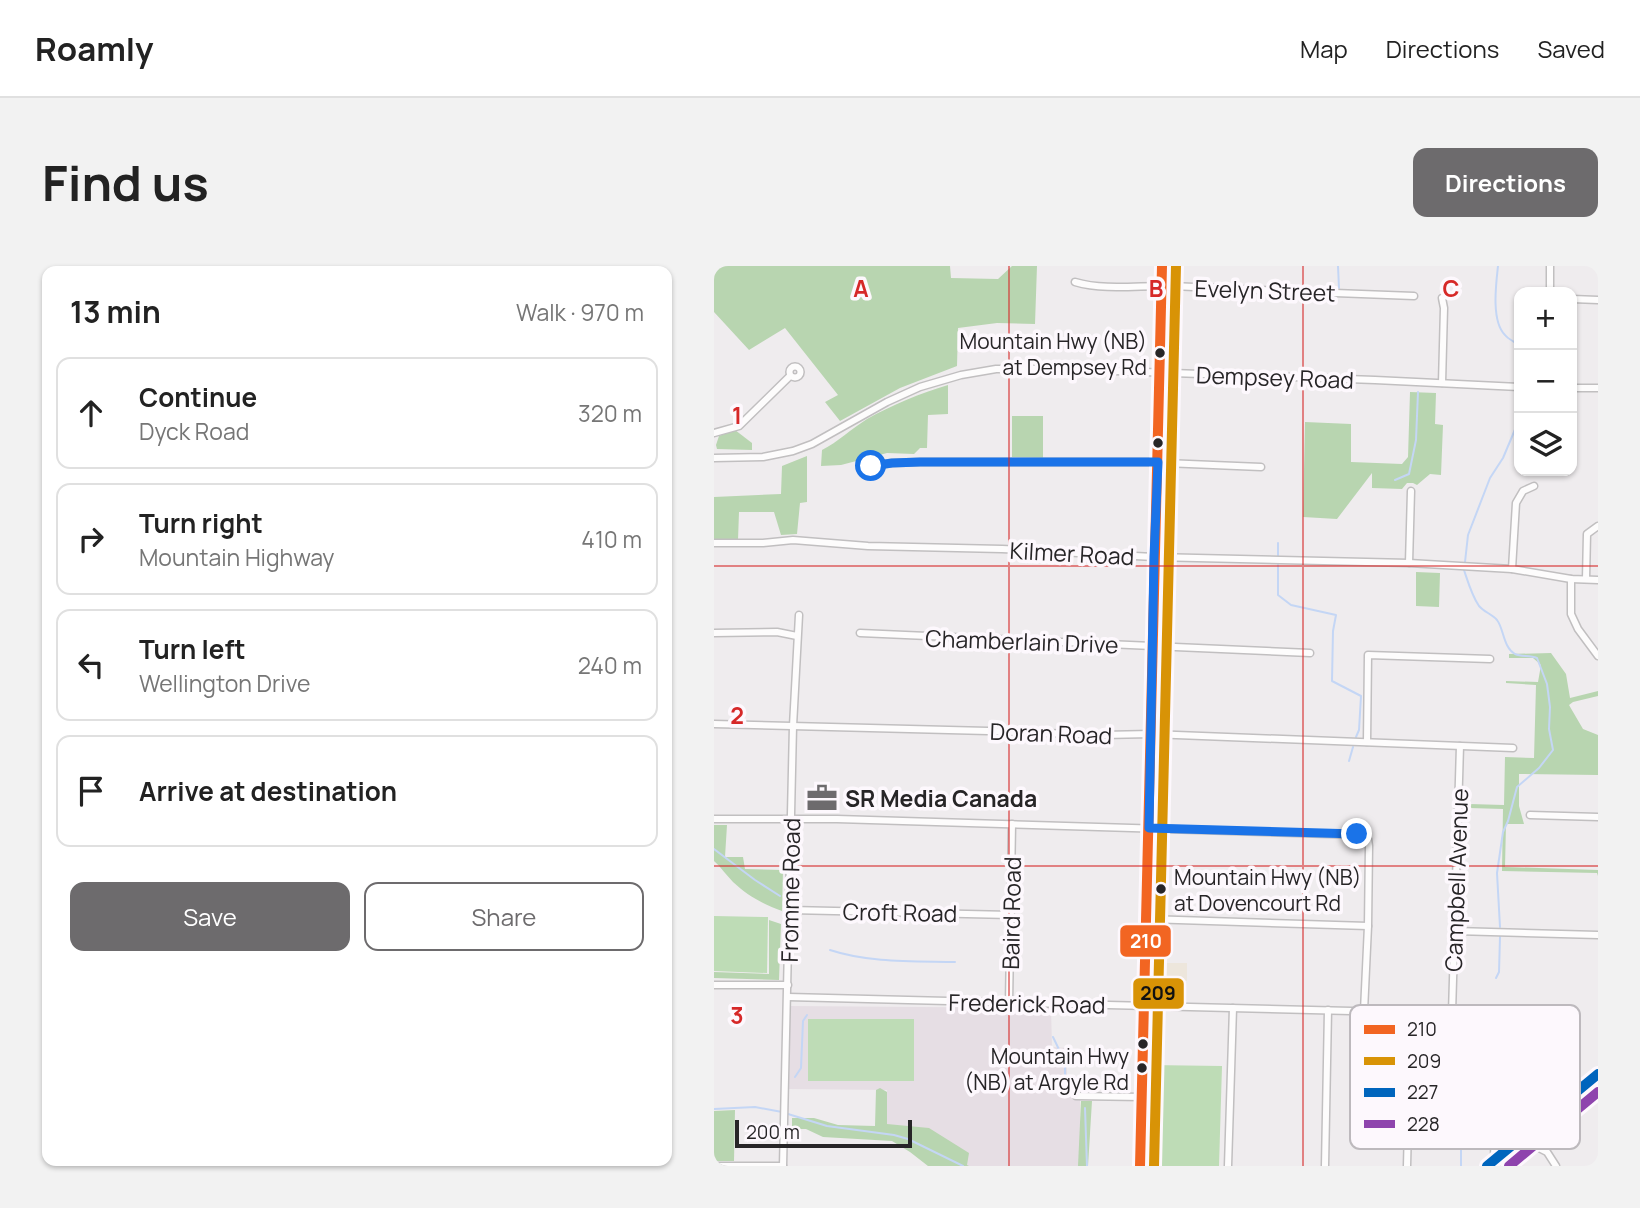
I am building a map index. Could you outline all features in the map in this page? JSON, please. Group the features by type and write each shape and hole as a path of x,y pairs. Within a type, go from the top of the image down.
{"street":[{"path":"1140,1166 1162,266"},
{"path":"1550,266 1550,287"},
{"name":"Evelyn Street","path":"1075,282 1104,286 1414,296"},
{"path":"1442,298 1442,383"},
{"path":"1577,299 1598,300"},
{"name":"Dempsey Road","path":"714,458 785,454 803,448 905,393 961,375 996,369 1514,387"},
{"path":"714,433 738,426 790,376"},
{"path":"1577,388 1598,388"},
{"path":"871,466 920,462 1158,462 1261,467"},
{"path":"1512,569 1516,503 1523,492 1534,486"},
{"path":"1409,564 1411,492"},
{"path":"1586,579 1587,534 1598,526"},
{"name":"Kilmer Road","path":"714,543 793,540 868,546 1409,564 1512,569 1571,579 1598,580"},
{"path":"1571,579 1572,614 1578,629 1598,656"},
{"name":"Fromme Road","path":"783,1166 793,726 799,615"},
{"path":"714,633 778,632 797,636"},
{"name":"Chamberlain Drive","path":"860,633 1310,653"},
{"path":"1367,743 1368,655 1490,659"},
{"name":"Doran Road","path":"714,724 1151,734 1513,748"},
{"name":"Campbell Avenue","path":"1452,1005 1460,746"},
{"path":"1530,815 1598,817"},
{"path":"714,819 1357,834 1368,839 1369,846 1364,1005"},
{"name":"Baird Road","path":"1009,1003 1012,824"},
{"name":"Croft Road","path":"790,909 1011,915"},
{"path":"1147,919 1368,926"},
{"path":"1455,931 1598,935"},
{"path":"714,985 788,985"},
{"name":"Frederick Road","path":"788,997 1350,1011"},
{"path":"1228,1166 1233,1008"},
{"path":"1325,1166 1328,1010"},
{"path":"1580,1089 1598,1074"},
{"path":"1076,1096 1142,1097"},
{"path":"1487,1166 1509,1149"},
{"path":"1541,1149 1547,1152 1556,1166"},
{"path":"718,1166 783,1166"}],"shaded area":[{"path":"1153,963 1187,963 1187,981 1153,980"},
{"path":"790,1006 1051,1008 1052,1047 1067,1048 1067,1093 1080,1094 1080,1166 967,1166 887,1124 887,1090 789,1089"}],"green space":[{"path":"714,266 950,266 951,278 998,279 1012,266 1037,266 1035,324 997,323 958,328 957,366 900,388 840,421 825,402 838,395 785,328 749,350 714,312"},
{"path":"948,385 948,414 928,415 927,448 920,448 914,454 887,453 841,465 821,466 822,450 867,419"},
{"path":"1410,392 1436,393 1435,424 1443,425 1441,475 1430,474 1417,485 1407,483 1402,489 1372,488 1372,473 1337,519 1303,517 1305,422 1351,424 1351,462 1402,464 1408,457"},
{"path":"1012,416 1043,416 1043,458 1012,457"},
{"path":"735,430 752,443 752,450 717,449 719,436"},
{"path":"807,456 807,502 800,503 797,534 781,535 774,512 739,512 738,540 714,541 714,497 781,494 782,466"},
{"path":"1416,572 1440,573 1439,607 1416,606"},
{"path":"1551,653 1566,674 1570,698 1598,691 1598,696 1569,705 1583,729 1598,735 1598,775 1519,774 1519,806 1524,824 1506,824 1505,867 1598,870 1598,876 1597,873 1502,871 1503,809 1469,808 1469,804 1504,805 1505,757 1534,758 1536,685 1506,681 1538,682 1541,665 1533,658 1509,658 1509,654"},
{"path":"714,825 727,825 725,857 743,857 745,869 783,870 782,911 744,891 714,861"},
{"path":"714,916 768,917 767,973 714,971"},
{"path":"769,920 781,924 779,980 714,978 714,972 769,974"},
{"path":"808,1019 914,1019 914,1081 808,1081"},
{"path":"1150,1065 1222,1066 1219,1166 1148,1166"},
{"path":"880,1088 887,1092 887,1124 929,1128 969,1153 969,1166 928,1166 892,1141 823,1137 806,1129 792,1129 792,1118 814,1118 838,1125 875,1126 876,1090"},
{"path":"1081,1101 1092,1101 1088,1166 1078,1166"},
{"path":"735,1110 734,1161 714,1161 714,1111"}],"waterway":[{"path":"1338,266 1339,288"},
{"path":"1498,266 1496,312 1501,329 1514,342"},
{"path":"1395,480 1409,474 1416,440 1418,392"},
{"path":"1465,562 1468,535 1490,478 1503,458 1514,432"},
{"path":"1278,543 1278,556"},
{"path":"1278,565 1278,595 1291,605 1336,615 1332,681 1361,696 1359,730 1356,737"},
{"path":"1464,570 1477,602 1497,620 1511,651 1537,658 1547,684 1550,707 1549,729 1553,750 1539,768 1517,787 1503,832 1497,873 1500,927"},
{"path":"1349,761 1353,747"},
{"path":"714,849 780,896"},
{"path":"1496,978 1499,972 1500,937"},
{"path":"830,950 876,959 955,962"},
{"path":"795,1077 801,1068 803,1021 807,1015"},
{"path":"1053,1037 1065,1062 1065,1087"},
{"path":"714,1109 755,1107 782,1112"},
{"path":"1085,1108 1087,1166"},
{"path":"788,1114 827,1126 908,1139 963,1166"},
{"path":"1461,1149 1461,1166"}],"transit line":[{"name":"210","path":"1140,1166 1162,266"},
{"name":"209","path":"1154,1166 1176,266"},
{"name":"227","path":"1580,1089 1598,1074"},
{"name":"228","path":"1580,1107 1598,1092"},
{"name":"227","path":"1487,1166 1508,1149"},
{"name":"228","path":"1509,1166 1529,1149"}],"place":[{"name":"Mountain Hwy (NB) at Dempsey Rd","path":"1160,353"},
{"name":"SR Media Canada","path":"822,798"},
{"name":"Mountain Hwy (NB) at Dovencourt Rd","path":"1161,889"},
{"name":"Mountain Hwy (NB) at Argyle Rd","path":"1142,1068"}],"route":[{"path":"871,466 920,462 1158,462 1149,828 1357,834"}]}
